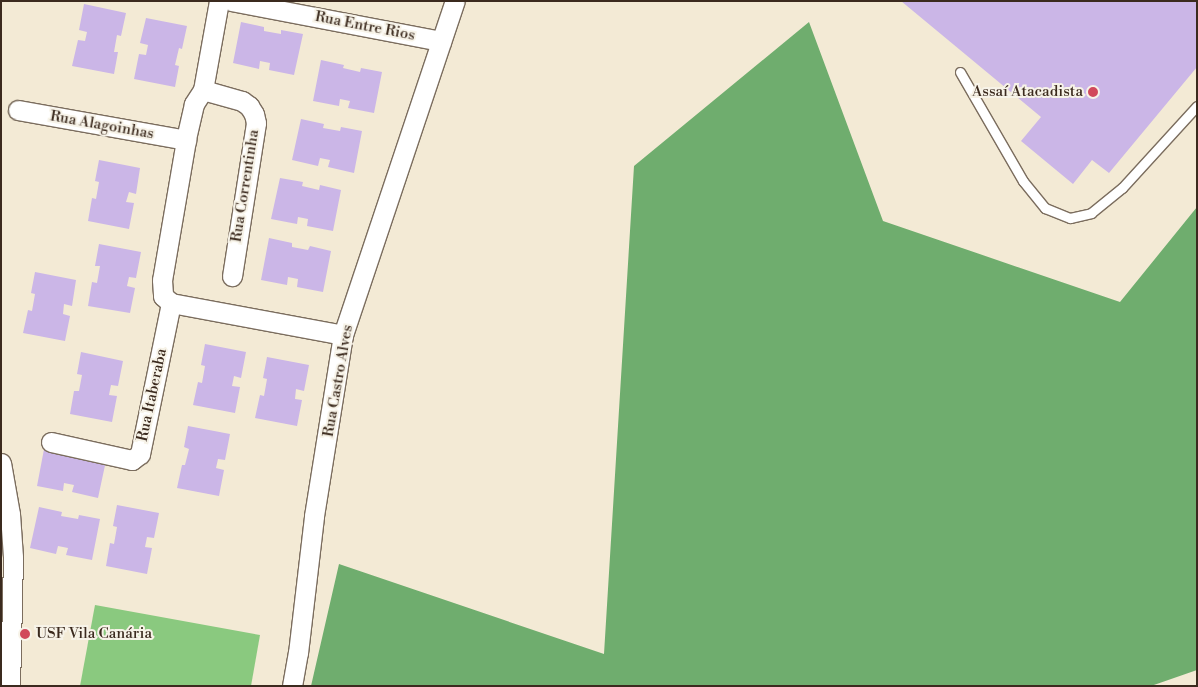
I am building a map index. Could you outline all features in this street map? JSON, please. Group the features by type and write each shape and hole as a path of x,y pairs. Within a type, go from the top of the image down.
{"street":[{"path":"220,1 204,90 194,104 186,140 161,290 165,300 171,303 343,335"},
{"name":"Rua Entre Rios","path":"231,1 441,41"},
{"name":"Rua Castro Alves","path":"292,686 298,653 314,516 343,335 455,1"},
{"name":"Rua Correntinha","path":"204,90 242,101 249,106 254,114 256,123 232,276"},
{"name":"Rua Alagoinhas","path":"18,110 186,140"},
{"name":"Rua Itaberaba","path":"51,442 132,460 140,454 171,303"},
{"path":"1,463 10,514 13,557 10,686"}],"lane":[{"path":"960,72 1023,181 1045,208 1070,218 1091,213 1122,188 1197,106"}],"green space":[{"path":"809,22 883,221 1120,302 1197,207 1197,670 1151,686 311,686 339,564 604,654 634,166"},
{"path":"95,605 260,635 251,686 80,686"}],"building":[{"name":"Assaí Atacadista","path":"901,1 1197,1 1197,67 1109,173 1092,160 1073,184 1021,141 1041,117"},
{"path":"84,4 126,13 121,36 117,35 114,52 118,52 114,74 72,66 78,40 85,41 87,32 79,30"},
{"path":"146,18 187,26 182,49 179,48 175,65 179,66 175,87 134,79 139,54 146,55 148,45 140,43"},
{"path":"241,22 264,27 264,31 281,34 281,30 303,34 294,75 269,70 270,63 260,61 259,69 233,63"},
{"path":"321,60 344,65 343,68 360,72 361,68 382,72 374,113 348,108 350,101 340,99 339,106 313,101"},
{"path":"301,119 324,124 323,128 340,131 341,127 362,131 354,173 328,167 330,160 320,158 318,166 292,160"},
{"path":"99,160 140,168 136,194 129,192 126,202 134,203 129,229 88,221 92,198 96,199 99,182 95,181"},
{"path":"280,178 303,182 302,186 319,190 320,185 341,190 333,231 307,226 308,219 298,217 297,224 271,219"},
{"path":"269,238 292,243 292,247 308,250 310,246 331,251 323,292 297,287 298,279 288,277 287,285 261,280"},
{"path":"99,244 141,252 136,278 129,277 127,286 135,288 130,313 88,306 92,282 97,283 100,266 95,266"},
{"path":"35,272 76,280 72,306 64,304 63,314 70,316 65,341 23,333 28,310 32,311 35,294 31,293"},
{"path":"205,344 246,352 241,378 234,376 232,386 240,387 235,413 193,405 198,382 202,383 205,366 201,365"},
{"path":"81,352 123,361 118,386 111,385 109,395 117,396 112,422 70,414 74,391 79,391 82,375 77,374"},
{"path":"267,357 309,365 304,391 296,389 295,399 302,400 297,426 255,418 260,395 264,396 267,379 263,378"},
{"path":"188,426 230,434 225,460 218,459 216,468 224,470 219,496 177,488 182,465 185,465 189,449 184,447"},
{"path":"45,444 107,456 98,498 72,492 74,485 64,483 63,491 37,486"},
{"path":"117,505 159,513 154,538 147,537 145,547 152,548 147,574 106,566 110,543 114,544 117,527 113,526"},
{"path":"39,507 62,512 61,516 78,519 79,515 100,519 92,560 66,555 68,548 58,546 56,554 30,548"}],"place":[{"name":"Assaí Atacadista","path":"1093,92"},
{"name":"USF Vila Canária","path":"25,634"}]}
